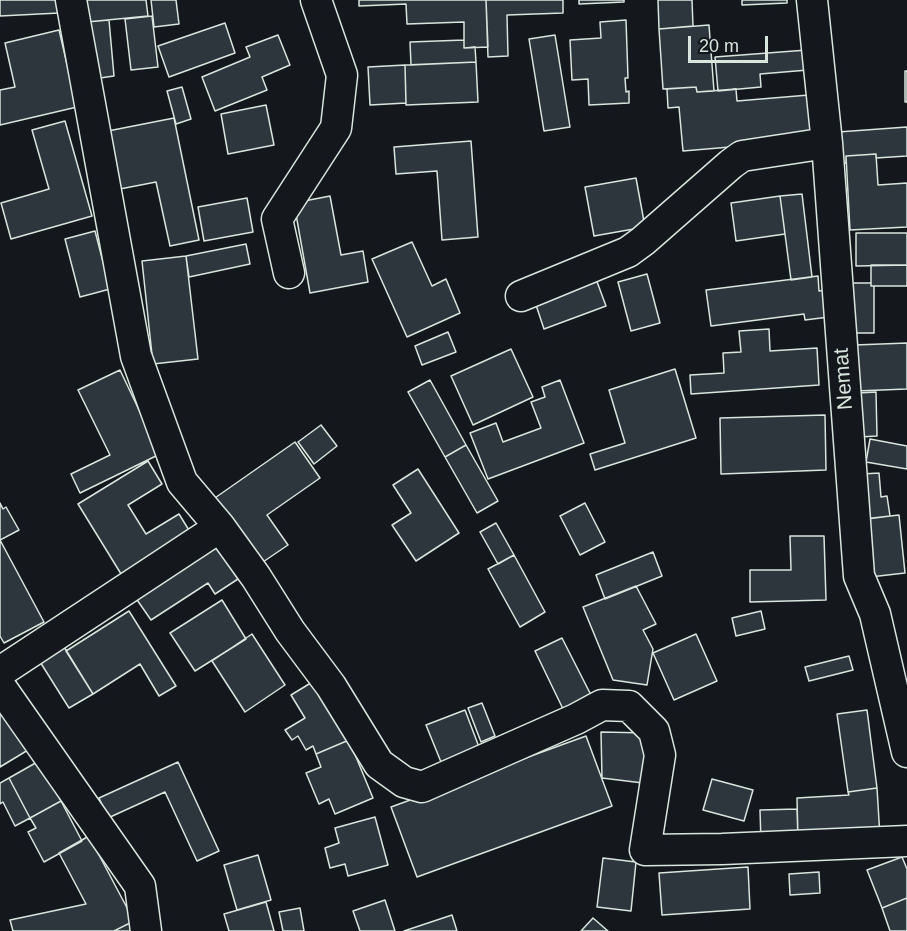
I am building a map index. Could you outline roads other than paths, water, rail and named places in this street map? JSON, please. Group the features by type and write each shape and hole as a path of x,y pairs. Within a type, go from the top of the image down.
{"street":[{"path":"71,0 136,356 182,482 220,527 256,577 290,631 331,686 379,764 404,783 422,787 576,719 602,705 629,706 654,731 660,754 645,850 907,841"},
{"path":"289,273 277,219 336,128 342,75 316,0"},
{"name":"Nemat","path":"812,0 827,143 859,576 875,614 907,752"},
{"path":"521,296 627,252 643,242 742,156 827,143"},
{"path":"0,672 220,527"},
{"path":"0,686 140,886 146,931"}]}
